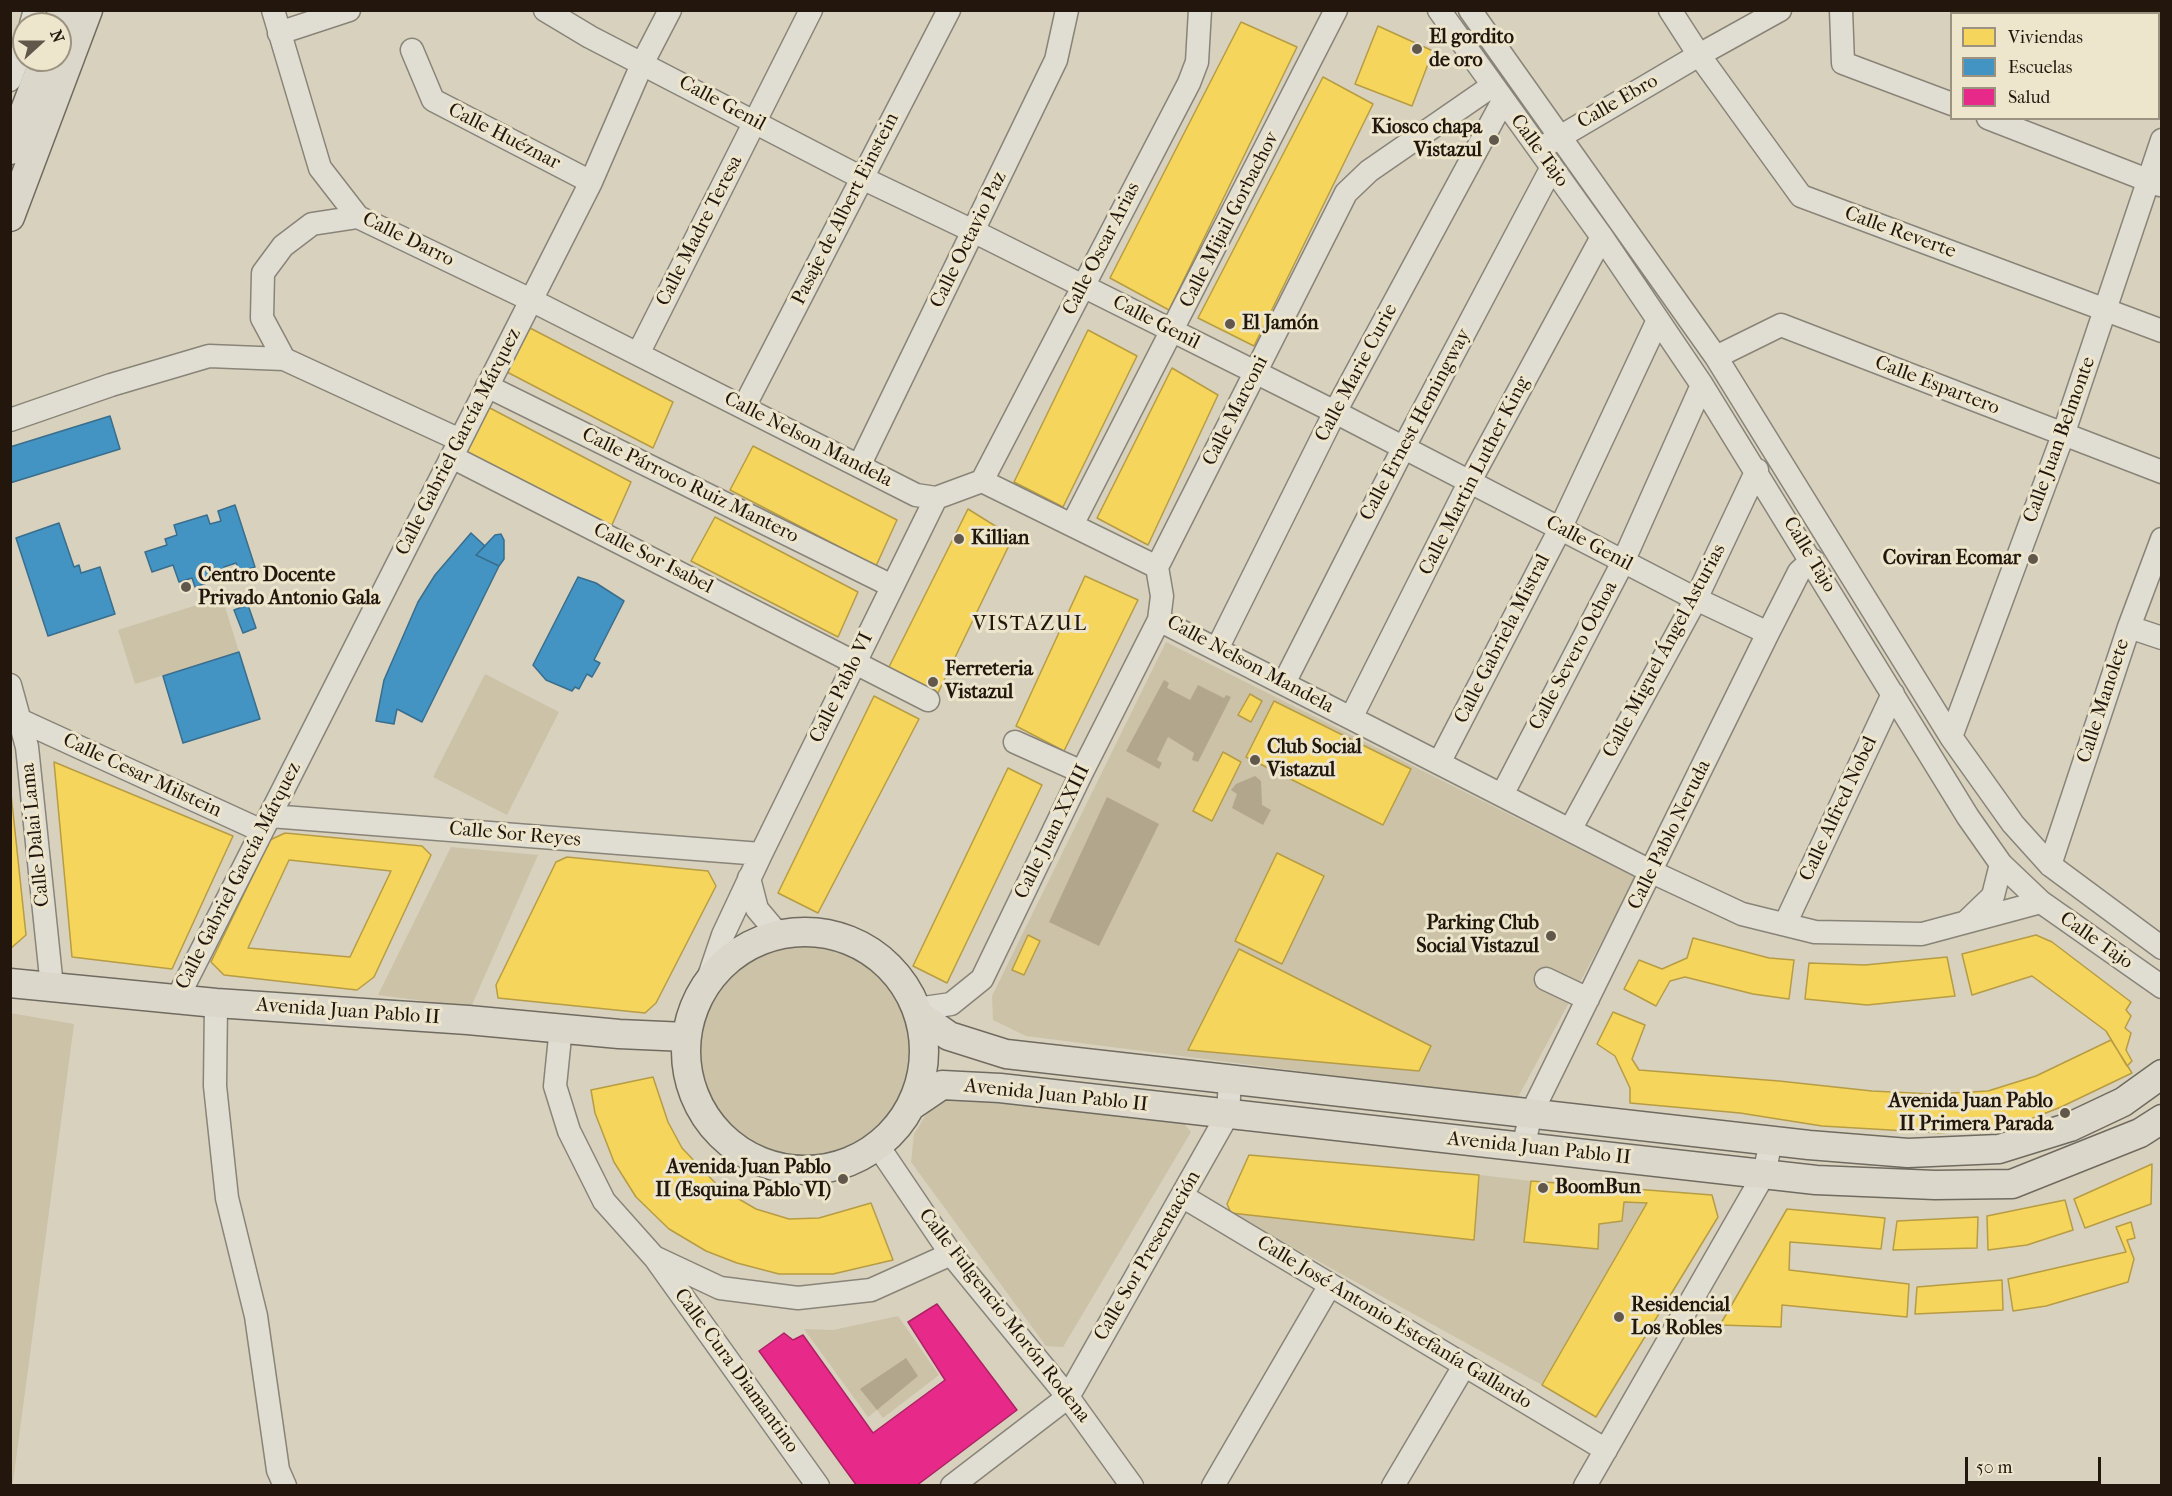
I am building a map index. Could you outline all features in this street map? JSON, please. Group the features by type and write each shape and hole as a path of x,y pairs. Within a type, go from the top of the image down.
{"main road":[{"path":"10,217 88,10"},
{"path":"13,133 39,72"},
{"path":"812,932 854,942 876,955 900,979 918,1012 924,1046 921,1077 911,1106 897,1128 878,1146 843,1165 803,1171 764,1164 729,1144 703,1114 688,1077 686,1037 693,1008 707,982 726,961 750,944 778,934 812,932"},
{"name":"Avenida Juan Pablo II","path":"10,983 216,1003 619,1034 686,1037"},
{"name":"Avenida Juan Pablo II","path":"918,1012 949,1036 1006,1054 1771,1141 1908,1153 1999,1149 2070,1127 2124,1102 2162,1074"},
{"name":"Avenida Juan Pablo II","path":"911,1106 942,1085 1000,1088 1816,1180 1935,1185 2012,1184 2140,1133 2162,1119"}],"street":[{"name":"Calle Darro","path":"273,10 320,168 358,217 531,300"},
{"path":"279,33 349,10"},
{"name":"Calle Genil","path":"546,10 590,37 643,62 862,178 1335,412 1623,562 1768,633"},
{"name":"Calle Gabriel García Márquez","path":"177,999 591,182 643,62 670,10"},
{"name":"Calle Madre Teresa","path":"638,354 811,10"},
{"name":"Pasaje de Albert Einstein","path":"744,407 949,10"},
{"name":"Calle Octavio Paz","path":"859,466 1056,60 1067,10"},
{"name":"Calle Oscar Arias","path":"982,481 1189,83 1197,62 1200,10"},
{"name":"Calle Mijail Gorbachov","path":"1072,525 1173,332 1336,10"},
{"name":"Calle Tajo","path":"1439,10 1544,160 1602,237 1702,385 1757,470 1968,817 2001,864 2041,902 2162,987"},
{"name":"Calle Tajo","path":"1470,10 1716,357 1952,736 2013,824 2050,865 2162,948"},
{"name":"Calle Reverte","path":"1670,10 1699,55 1802,196 2162,331"},
{"name":"Calle Ebro","path":"1544,160 1559,136 1780,10"},
{"path":"1841,10 1843,63 1950,104"},
{"name":"Calle Huéznar","path":"412,50 434,100 591,182"},
{"name":"Calle Tajo","path":"1498,93 1502,89 1511,87 1515,80 1514,72"},
{"name":"Calle Marconi","path":"1157,567 1346,193 1369,171 1498,93"},
{"name":"Calle Marie Curie","path":"1217,649 1498,93"},
{"path":"1993,120 2155,183"},
{"name":"Calle Juan Belmonte","path":"1952,736 2063,435 2106,309 2155,183 2162,140"},
{"name":"Calle Ernest Hemingway","path":"1284,683 1404,447 1544,160"},
{"path":"284,359 262,318 263,273 283,246 312,224 358,217"},
{"name":"Calle Martin Luther King","path":"1351,718 1470,481 1602,237"},
{"name":"Calle Nelson Mandela","path":"531,300 916,495 936,498"},
{"name":"Calle Gabriela Mistral","path":"1439,763 1560,529 1658,320"},
{"name":"Calle Espartero","path":"1716,357 1781,325 2162,472"},
{"path":"10,420 111,385 209,356 284,359"},
{"name":"Calle Sor Isabel","path":"284,359 456,448 928,700"},
{"name":"Calle Severo Ochoa","path":"1502,795 1623,562 1702,385"},
{"name":"Calle Párroco Ruiz Mantero","path":"487,386 892,586"},
{"name":"Calle Miguel Ángel Asturias","path":"1570,830 1696,599 1757,470"},
{"path":"936,498 982,481 1157,567"},
{"name":"Calle Pablo VI","path":"707,982 723,935 749,878 936,498"},
{"name":"Calle Manolete","path":"2050,865 2129,627 2162,539"},
{"name":"Calle Pablo Neruda","path":"1523,1147 1531,1114 1768,633 1799,572 1812,560"},
{"name":"Calle Nelson Mandela","path":"1157,567 1162,596 1159,620 1652,872 1742,914 1815,932 1922,934 2041,902"},
{"name":"Calle Juan XXIII","path":"918,1012 951,1004 982,979 1082,772 1159,620"},
{"path":"2129,627 2162,638"},
{"name":"Calle Dalai Lama","path":"10,685 22,721 52,987"},
{"name":"Calle Alfred Nobel","path":"1785,924 1893,694"},
{"name":"Calle Cesar Milstein","path":"22,721 266,824"},
{"path":"1015,742 1082,772"},
{"name":"Calle Sor Reyes","path":"266,824 761,854"},
{"path":"1965,924 1993,896 2001,864"},
{"path":"749,878 757,909 778,934"},
{"path":"1546,979 1588,999"},
{"path":"216,1003 214,1086 227,1198 256,1316 278,1470 285,1485"},
{"name":"Calle Cura Diamantino","path":"561,1028 555,1086 569,1131 604,1201 654,1257 818,1485"},
{"path":"1228,1114 1230,1080"},
{"name":"Calle Sor Presentación","path":"1068,1397 1228,1114"},
{"path":"1585,1485 1764,1174 1771,1141"},
{"name":"Calle Fulgencio Morón Rodena","path":"878,1146 951,1254 1068,1397 1132,1485"},
{"name":"Calle José Antonio Estefanía Gallardo","path":"1182,1196 1606,1450"},
{"path":"654,1257 720,1288 798,1298 871,1290 951,1254"},
{"path":"1213,1485 1330,1285"},
{"path":"1393,1485 1464,1366"},
{"path":"952,1485 1068,1397"}],"shaded area":[{"path":"222,597 239,652 135,684 118,630"},
{"name":"Club Social Vistazul","path":"1166,642 1636,878 1517,1099 1026,1036 993,1020 992,996"},
{"path":"485,674 559,712 507,815 433,777"},
{"path":"1164,680 1169,683 1167,688 1190,700 1198,685 1224,698 1226,695 1231,697 1198,762 1192,760 1194,753 1168,737 1157,760 1162,763 1159,769 1126,751"},
{"path":"1255,776 1261,781 1262,805 1271,810 1263,825 1232,808 1237,794 1231,790 1236,784"},
{"path":"1107,797 1159,824 1099,946 1049,922"},
{"path":"451,847 538,855 471,1007 378,995"},
{"path":"793,934 817,934 839,939 861,948 889,968 903,986 914,1007 921,1029 923,1052 921,1075 914,1097 903,1118 889,1136 861,1156 839,1165 817,1170 793,1170 771,1165 749,1156 721,1136 701,1108 692,1086 687,1064 687,1040 692,1018 701,996 721,968 749,948 771,939"},
{"path":"10,1013 74,1024 11,1486"},
{"path":"970,1097 1181,1120 1191,1132 1063,1347 1046,1346 911,1162 914,1134 930,1108 950,1099"},
{"path":"1480,1175 1531,1181 1524,1242 1598,1249 1599,1224 1622,1221 1624,1202 1647,1203 1542,1385 1231,1213 1473,1240"},
{"path":"898,1316 939,1375 883,1418 877,1410 868,1417 804,1329 833,1330"},
{"path":"906,1358 918,1376 877,1410 860,1389"}],"building: Viviendas":[{"path":"1241,22 1297,47 1169,310 1110,278"},
{"path":"1378,26 1433,51 1412,106 1355,84"},
{"path":"1323,77 1373,104 1254,346 1198,318"},
{"path":"530,328 673,402 653,448 507,372"},
{"path":"1088,330 1137,356 1063,507 1014,482"},
{"path":"1172,368 1218,395 1148,545 1097,518"},
{"path":"488,407 631,482 611,527 465,451"},
{"path":"753,446 897,520 876,566 730,490"},
{"path":"968,509 1013,537 936,697 887,671"},
{"path":"715,517 858,592 838,637 691,561"},
{"path":"1085,576 1138,600 1064,751 1016,726"},
{"path":"1250,694 1262,701 1251,722 1238,715"},
{"path":"874,696 919,719 818,913 778,893"},
{"path":"1274,701 1411,769 1383,825 1246,757"},
{"path":"1223,752 1241,762 1212,821 1193,811"},
{"path":"54,762 233,836 172,969 72,957"},
{"path":"1008,768 1042,785 947,983 913,966"},
{"path":"10,784 26,935 10,949"},
{"path":"285,833 422,846 431,855 374,977 357,990 224,975 211,962 270,840","holes":["289,860 391,871 350,957 248,948"]},
{"path":"1277,853 1324,876 1282,964 1235,941"},
{"path":"567,857 708,871 716,886 656,1003 645,1013 498,998 496,985 556,862"},
{"path":"1028,935 1040,941 1024,975 1012,970"},
{"path":"2036,935 2052,942 2131,1002 2126,1010 2131,1016 2125,1028 2131,1033 2126,1050 2132,1061 2127,1066 2106,1031 2032,976 1972,995 1962,954"},
{"path":"1693,938 1769,958 1794,960 1789,999 1753,994 1685,977 1670,981 1656,1006 1624,989 1639,960 1662,969 1687,958"},
{"path":"1239,949 1431,1046 1419,1071 1188,1050"},
{"path":"1947,957 1955,996 1867,1005 1805,999 1809,963 1865,965"},
{"path":"1613,1012 1645,1025 1632,1059 1639,1070 1872,1091 1933,1094 1988,1091 2036,1076 2111,1040 2132,1073 2061,1107 2018,1124 1941,1133 1822,1126 1740,1113 1630,1103 1630,1088 1615,1056 1597,1044"},
{"path":"653,1077 668,1122 682,1148 720,1188 756,1209 789,1219 819,1218 871,1203 893,1260 833,1274 779,1274 737,1263 706,1251 669,1229 636,1197 614,1162 595,1113 591,1090"},
{"path":"1249,1155 1479,1175 1474,1240 1231,1213 1227,1204"},
{"path":"2152,1164 2151,1204 2085,1228 2074,1199"},
{"name":"Residencial Los Robles","path":"1531,1181 1712,1195 1718,1217 1596,1417 1542,1385 1647,1203 1624,1202 1622,1221 1599,1224 1598,1249 1524,1242"},
{"path":"2065,1200 2073,1230 2027,1245 1988,1250 1987,1216"},
{"path":"1787,1209 1885,1218 1881,1249 1790,1242 1789,1270 1909,1284 1907,1317 1782,1305 1781,1327 1720,1325"},
{"path":"1978,1217 1977,1248 1893,1250 1897,1221"},
{"path":"2131,1222 2135,1238 2127,1240 2134,1259 2128,1282 2046,1306 2013,1311 2008,1279 2126,1252 2116,1227"},
{"path":"2002,1280 2003,1310 1915,1314 1917,1287"}],"building: Escuelas":[{"path":"110,416 120,449 10,483 10,447"},
{"path":"235,505 255,567 240,572 236,563 224,567 227,576 195,587 192,578 179,582 173,565 152,572 145,552 167,545 165,539 177,535 174,525 207,515 210,524 221,521 218,511"},
{"path":"59,523 74,567 79,565 81,573 100,567 115,614 48,636 16,538"},
{"path":"471,533 485,546 476,555 499,566 422,722 397,709 394,724 376,721 384,680 418,602 435,575"},
{"path":"501,534 504,540 504,559 499,566 476,555 495,535"},
{"path":"578,577 596,583 624,601 594,660 600,663 592,677 587,674 579,689 575,687 572,691 546,680 533,665"},
{"path":"248,605 256,628 243,633 234,610"},
{"path":"239,652 260,719 183,743 163,676"}],"building: Salud":[{"path":"937,1304 1017,1410 916,1486 857,1486 759,1351 784,1333 793,1340 803,1335 873,1433 945,1380 908,1322"}],"place":[{"name":"El gordito de oro","path":"1417,49"},
{"name":"Kiosco chapa Vistazul","path":"1494,140"},
{"name":"El Jamón","path":"1230,324"},
{"name":"Killian","path":"959,539"},
{"name":"Coviran Ecomar","path":"2033,559"},
{"name":"Centro Docente Privado Antonio Gala","path":"186,587"},
{"name":"Ferreteria Vistazul","path":"933,682"},
{"name":"Club Social Vistazul","path":"1255,760"},
{"name":"Parking Club Social Vistazul","path":"1551,936"},
{"name":"Avenida Juan Pablo II Primera Parada","path":"2065,1113"},
{"name":"Avenida Juan Pablo II (Esquina Pablo VI)","path":"843,1179"},
{"name":"BoomBun","path":"1543,1188"},
{"name":"Residencial Los Robles","path":"1619,1317"}],"district":[{"name":"VISTAZUL","path":"1030,625"}]}
